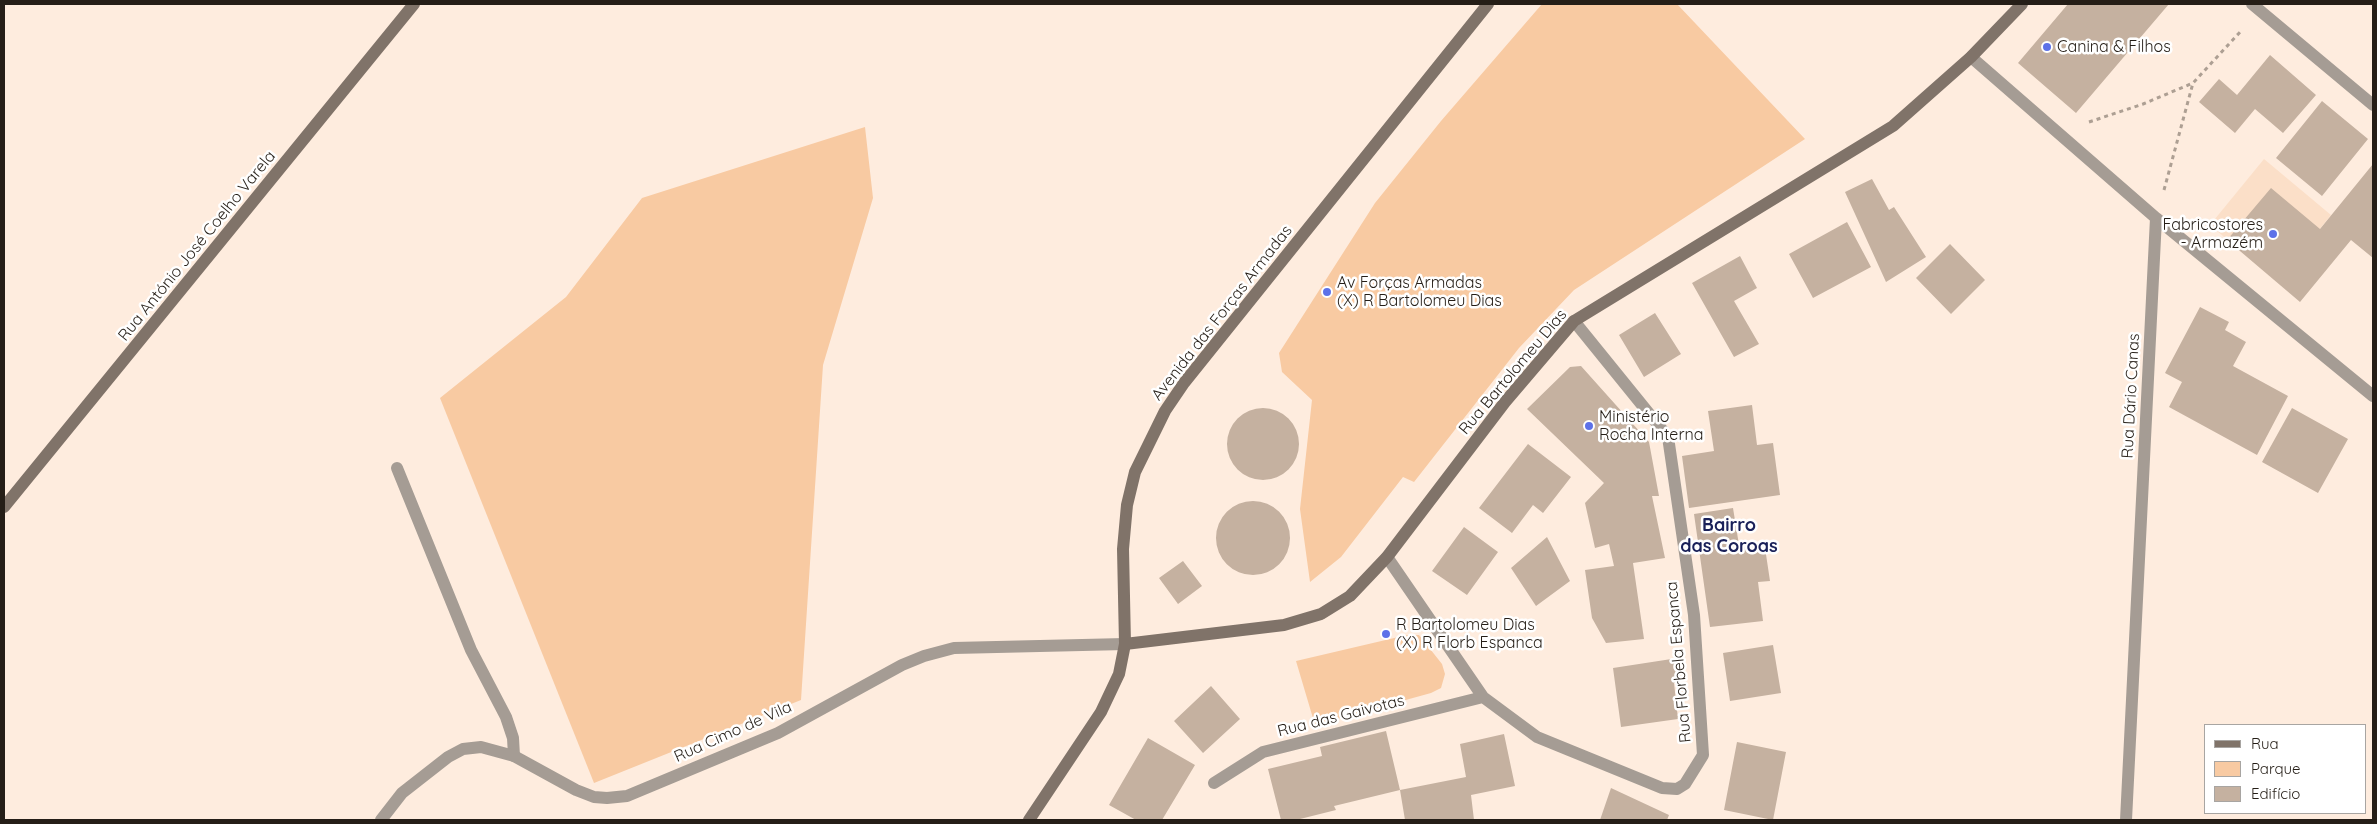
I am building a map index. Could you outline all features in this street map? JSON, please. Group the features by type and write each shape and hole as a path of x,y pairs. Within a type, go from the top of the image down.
{"street":[{"name":"Rua António José Coelho Varela","path":"4,507 414,4"},
{"name":"Avenida das Forças Armadas","path":"1029,820 1112,693 1120,674 1125,644 1123,550 1126,504 1135,472 1148,442 1165,411 1184,383 1488,4"},
{"name":"Rua Bartolomeu Dias","path":"1125,644 1284,625 1320,614 1350,596 1368,580 1387,557 1504,402 1574,321 1894,126 1971,57 2022,4"},
{"path":"2256,7 2373,105"},
{"path":"1971,57 2156,218 2373,396"},
{"name":"Rua Dário Canas","path":"2126,820 2156,218"},
{"name":"Rua Florbela Espanca","path":"1387,557 1483,697 1538,737 1662,788 1677,789 1685,784 1703,755 1694,615 1668,437 1574,321"},
{"path":"397,468 471,650 506,717 513,738 514,756"},
{"name":"Rua Cimo de Vila","path":"381,820 402,793 448,757 464,749 481,747 514,756 576,790 594,797 627,796 778,734 902,665 924,656 962,648 1125,644"},
{"name":"Rua das Gaivotas","path":"1214,783 1263,752 1483,697"}],"path":[{"path":"2156,218 2193,83 2256,7"},
{"path":"2056,131 2099,120 2193,83"}],"shaded area":[{"path":"2264,159 2331,215 2277,282 2210,225"}],"green space":[{"path":"1542,4 1677,4 1805,139 1574,290 1519,348 1414,482 1403,477 1341,557 1310,582 1300,509 1312,400 1282,372 1279,353 1375,203 1441,121"},
{"path":"865,127 873,198 823,365 801,700 594,783 440,398 566,297 642,198"},
{"path":"1407,635 1419,635 1442,664 1445,674 1441,688 1431,693 1315,725 1296,661"}],"building":[{"path":"2068,4 2169,4 2076,113 2018,63"},
{"path":"2270,55 2316,95 2283,133 2255,109 2235,133 2199,102 2219,79 2237,95"},
{"path":"2322,101 2368,139 2322,196 2276,158"},
{"path":"2373,164 2373,258 2351,240 2300,302 2227,240 2271,188 2320,229"},
{"path":"1872,179 1889,210 1894,207 1926,257 1886,282 1845,192"},
{"path":"1847,222 1871,267 1813,298 1789,254"},
{"path":"1950,244 1985,280 1951,314 1916,278"},
{"path":"1740,256 1757,288 1734,301 1759,344 1734,357 1692,283"},
{"path":"2200,307 2229,322 2225,330 2246,342 2233,366 2288,396 2257,455 2169,407 2182,382 2165,373"},
{"path":"1655,313 1681,354 1644,377 1619,335"},
{"path":"1581,366 1649,442 1659,496 1652,496 1665,558 1633,563 1644,639 1606,643 1592,618 1585,570 1614,566 1609,544 1595,548 1585,503 1604,483 1527,409 1570,367"},
{"path":"1752,405 1757,445 1773,443 1780,495 1689,508 1682,456 1714,451 1708,411"},
{"path":"1270,408 1289,418 1297,430 1299,444 1297,458 1289,470 1277,478 1256,480 1237,470 1229,458 1227,437 1237,418 1249,410"},
{"path":"2292,408 2348,439 2318,493 2262,462"},
{"path":"1528,444 1571,477 1543,513 1533,505 1512,533 1479,508"},
{"path":"1253,501 1267,504 1279,512 1287,524 1290,538 1287,552 1279,564 1267,572 1253,575 1239,572 1227,564 1219,552 1216,538 1219,524 1227,512 1239,504"},
{"path":"1733,508 1739,545 1764,541 1770,581 1758,582 1763,621 1710,627 1694,514"},
{"path":"1464,527 1498,552 1467,595 1432,571"},
{"path":"1547,537 1570,581 1536,606 1511,568"},
{"path":"1183,561 1202,586 1178,604 1159,578"},
{"path":"1773,645 1781,693 1730,701 1723,653"},
{"path":"1678,658 1681,682 1674,683 1678,719 1621,727 1613,668"},
{"path":"1211,686 1240,719 1203,753 1174,721"},
{"path":"1386,731 1400,790 1334,806 1336,810 1296,820 1281,820 1268,769 1322,756 1320,747"},
{"path":"1504,734 1515,786 1471,795 1474,820 1405,820 1400,790 1466,777 1460,744"},
{"path":"1148,738 1195,765 1162,820 1136,820 1109,805"},
{"path":"1737,742 1786,752 1773,820 1724,810"},
{"path":"1611,788 1669,815 1667,820 1600,820"}],"place":[{"name":"Canina & Filhos","path":"2047,47"},
{"name":"Fabricostores - Armazém","path":"2273,234"},
{"name":"Av Forças Armadas (X) R Bartolomeu Dias","path":"1327,292"},
{"name":"Ministério Rocha Interna","path":"1589,426"},
{"name":"R Bartolomeu Dias (X) R Florb Espanca","path":"1386,634"}],"district":[{"name":"Bairro das Coroas","path":"1729,536"}]}
